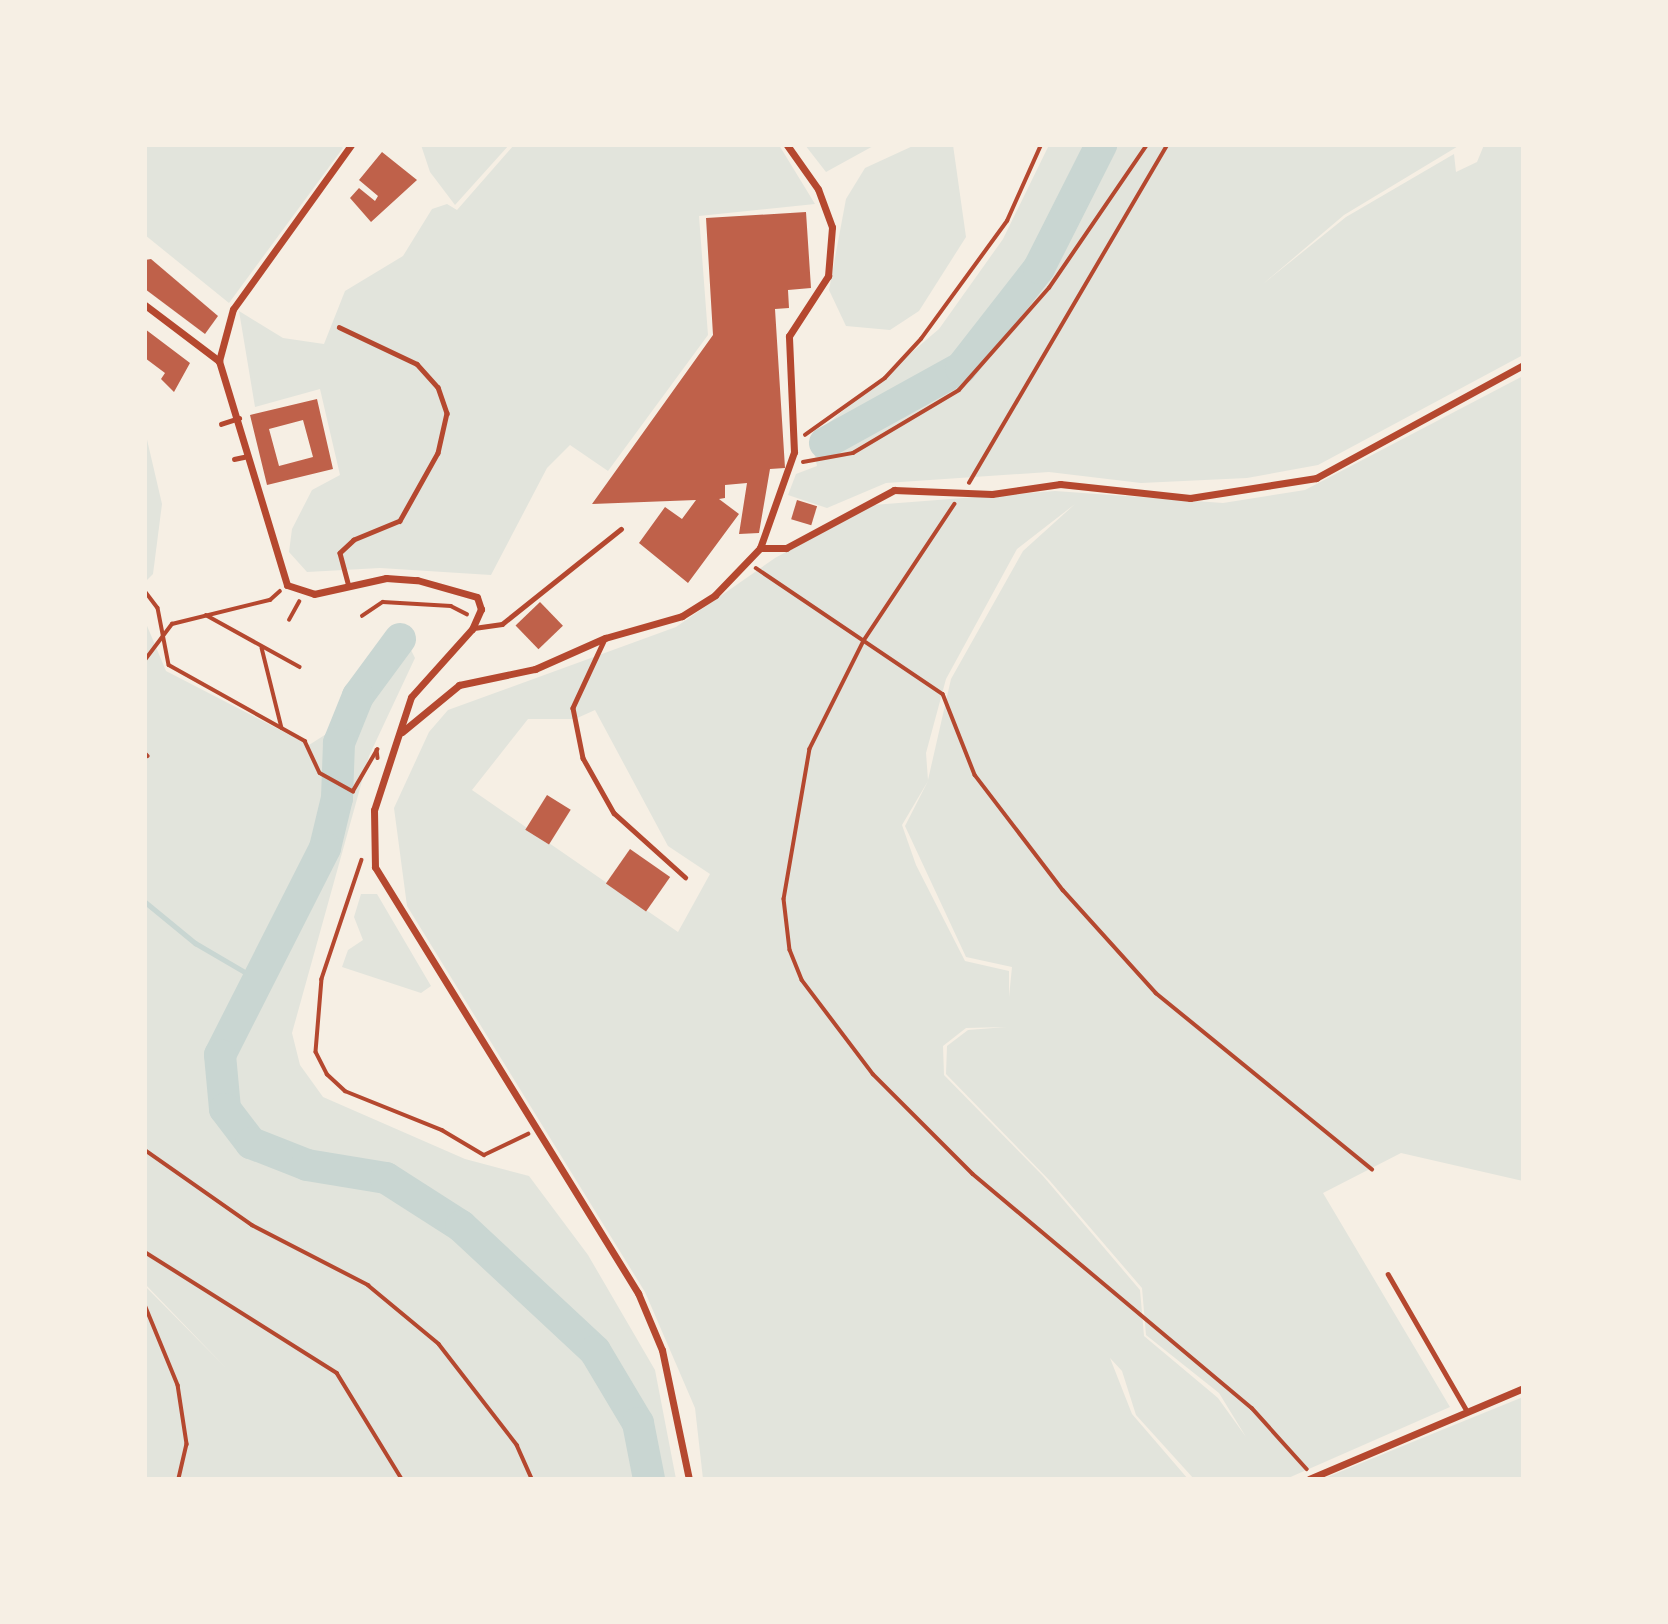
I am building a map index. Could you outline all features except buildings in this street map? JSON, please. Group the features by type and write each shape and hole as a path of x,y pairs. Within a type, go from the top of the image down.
{"street":[{"path":"219,362 233,309 351,145"},
{"path":"402,732 459,685 535,669 605,638 682,616 748,563 760,548 792,463 794,441 789,336 828,276 832,227 818,189 787,145"},
{"path":"145,305 219,362 240,418 287,585 304,594 386,578 453,585 477,597 481,609 472,629 418,686 374,810 375,867 533,1132 638,1293 662,1350 689,1479"},
{"path":"760,548 786,548 894,490 962,494 1060,484 1190,498 1264,490 1316,478 1523,365"},
{"path":"1311,1478 1523,1388"}],"lane":[{"path":"339,327 417,364 438,387 447,413 438,453 400,521 354,540 340,553 349,587"},
{"path":"221,424 240,418"},
{"path":"234,459 249,455"},
{"path":"472,629 502,624 621,529"},
{"path":"605,638 573,708 583,758 614,813 685,877"},
{"path":"1388,1274 1467,1410"}],"path":[{"path":"794,441 885,378 921,339 1007,220 1041,145"},
{"path":"792,463 853,453 959,390 1049,289 1147,145"},
{"path":"1167,145 962,494 864,641 810,749 795,813 784,899 802,980 873,1074 973,1174 1252,1408 1311,1478"},
{"path":"748,563 943,694 975,775 1063,890 1156,993 1373,1169"},
{"path":"145,660 160,632 206,615 270,600 287,585"},
{"path":"145,591 158,608 160,632 169,665 304,741 320,773 353,791 377,750 378,763"},
{"path":"289,620 304,594"},
{"path":"362,616 383,602 451,606 468,614 472,629"},
{"path":"206,615 300,667"},
{"path":"262,648 282,728"},
{"path":"365,845 322,979 316,1052 327,1074 345,1091 442,1130 484,1155 533,1132"},
{"path":"145,1150 252,1225 368,1285 439,1344 517,1445 532,1479"},
{"path":"145,1252 337,1373 402,1479"},
{"path":"145,1305 178,1385 187,1444 179,1479"}],"shaded area":[{"path":"145,145 340,145 343,148 229,303 145,235"},
{"path":"421,145 509,145 455,205 430,172"},
{"path":"514,145 779,145 815,204 699,216 708,335 608,471 570,445 547,468 491,575 380,568 307,572 289,552 292,529 312,490 340,475 320,389 255,407 239,311 283,338 324,344 345,291 403,256 432,209 447,204 457,210"},
{"path":"805,145 875,145 826,172"},
{"path":"915,145 953,145 966,237 919,311 890,330 846,326 829,290 846,199 865,168"},
{"path":"1049,145 1460,145 1344,215 1263,284 1346,217 1454,154 1456,172 1477,162 1484,145 1523,145 1523,355 1318,465 1247,478 1141,483 1049,472 886,483 827,508 788,495 796,474 817,466 811,438 939,329 1003,239"},
{"path":"1523,376 1523,1181 1401,1153 1323,1193 1450,1407 1286,1479 1194,1479 1136,1415 1122,1371 1110,1358 1132,1414 1188,1479 703,1479 695,1408 645,1292 407,906 394,808 429,732 448,710 676,627 775,558 873,505 1055,491 1223,503 1305,490","holes":["1075,504 1023,551 951,679 928,780 926,753 946,679 1017,549","595,710 668,846 710,874 678,932 472,790 528,719 575,719","928,781 905,826 966,957 1012,967 1009,997 1009,971 965,961 916,865 902,825","1006,1027 968,1030 947,1046 946,1074 1050,1181 1142,1288 1146,1335 1219,1393 1246,1437 1218,1398 1144,1336 1140,1290 1043,1176 944,1075 943,1046 966,1028"]},
{"path":"145,431 162,504 153,574 145,582"},
{"path":"145,621 166,671 309,745 353,717 399,626 415,658 369,756 292,1033 300,1065 323,1097 465,1159 529,1176 588,1255 655,1370 676,1479 145,1479 145,1286 226,1368 145,1284"},
{"path":"361,894 377,894 431,986 421,993 342,967 348,950 363,940 354,917"},
{"path":"1523,1397 1523,1479 1325,1478 1427,1436"}],"waterway":[{"path":"825,443 961,368 1039,268 1101,145"},
{"path":"400,639 358,696 339,743 337,798 325,848 220,1055 225,1109 251,1143 307,1165 386,1178 461,1226 595,1351 638,1423 649,1479"},
{"path":"145,902 195,943 260,981"}]}
